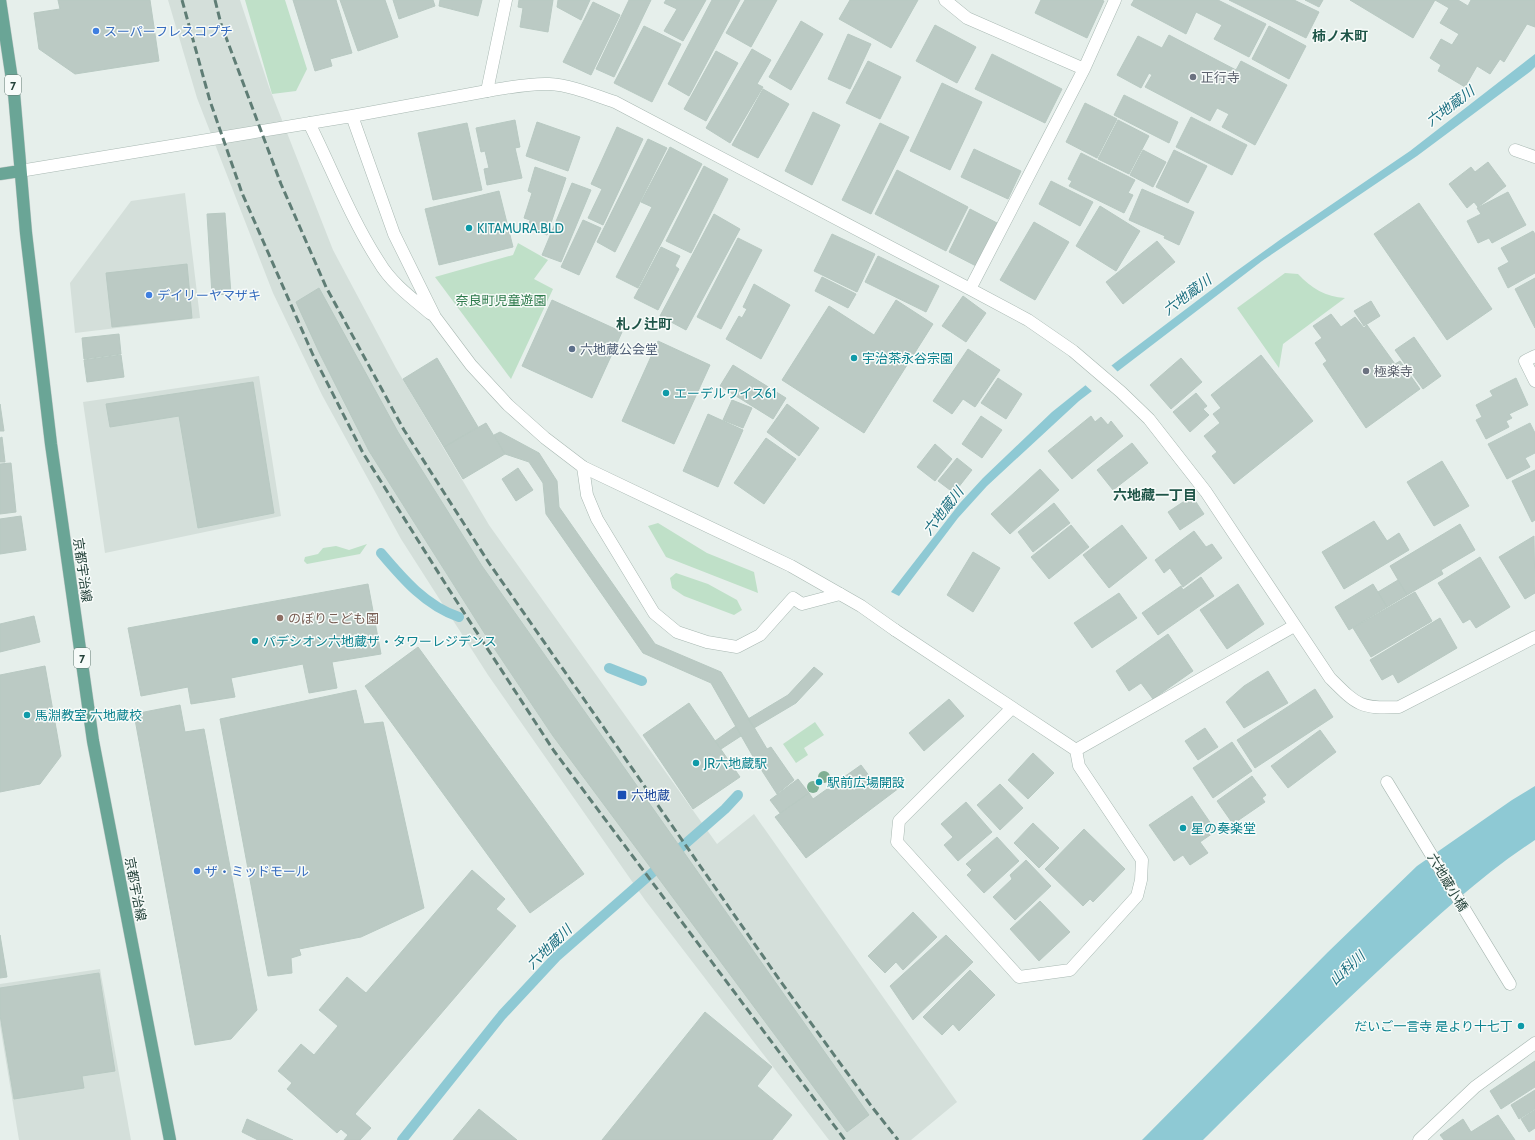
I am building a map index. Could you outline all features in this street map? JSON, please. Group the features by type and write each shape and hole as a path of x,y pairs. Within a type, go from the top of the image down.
{"main road":[{"name":"京都宇治線","path":"0,0 14,92 20,172 51,444 94,741 170,1140"},
{"path":"0,174 20,172"}],"street":[{"path":"487,91 506,0"},
{"path":"945,0 967,18 1084,69"},
{"path":"970,289 1084,69 1115,0"},
{"path":"20,172 525,85 550,84 579,90 614,102 970,289 1028,320 1073,351 1121,392 1148,419 1206,492 1330,678 1353,701 1374,708 1399,708 1535,637"},
{"path":"352,116 394,234 435,317 471,364 508,405 545,438 583,467 791,566 861,606 1076,750 1079,766 1142,860 1136,896 1070,970 1019,976 897,842 899,821 1012,708"},
{"path":"309,123 379,264 405,292 435,317"},
{"path":"1515,150 1535,157"},
{"path":"1535,356 1525,361 1535,381"},
{"path":"583,467 588,495 597,519 654,613 677,632 707,642 737,646 760,635 793,598 802,604 840,594"},
{"path":"1076,750 1294,626"},
{"name":"六地蔵小橋","path":"1389,786 1507,979"},
{"path":"1419,1140 1475,1087 1535,1043"}],"shaded area":[{"path":"168,0 240,0 269,87 333,250 396,368 489,525 717,844 754,814 957,1102 911,1140 829,1140 645,900 488,675 401,539 322,395 273,293 197,98"},
{"path":"185,193 200,318 75,333 70,283 131,201"},
{"path":"259,376 281,516 105,553 83,402"},
{"path":"100,969 131,1140 19,1140 0,1025 0,984"}],"green space":[{"path":"245,0 285,0 307,69 296,91 272,94"},
{"name":"奈良町児童遊園","path":"518,243 548,260 534,279 553,289 511,379 435,277 513,255"},
{"path":"1285,273 1298,274 1308,284 1319,291 1331,296 1345,298 1283,344 1279,368 1237,308"},
{"path":"658,523 707,553 754,572 758,593 666,557 648,526"},
{"path":"367,544 360,554 307,564 304,561 305,557 318,554 323,548 336,546 349,550"},
{"path":"676,573 708,584 737,600 742,610 734,615 684,596 672,588 670,578"},
{"path":"815,722 824,735 804,748 808,755 796,763 783,744"}],"water":[{"path":"1535,54 1535,67 1531,71 1417,156 1262,261 1079,401 987,486 958,518 899,596 891,592 960,503 983,478 1052,412 1231,275 1410,151"},
{"name":"山科川","path":"1535,786 1535,840 1479,881 1427,926 1321,1025 1203,1140 1142,1140 1328,952 1417,866 1512,800"}],"pier":[{"path":"1110,364 1119,373 1094,393 1084,384"}],"building":[{"name":"スーパーフレスコプチ","path":"58,0 150,0 159,61 75,74 39,49 34,13 60,9"},
{"path":"293,0 336,0 352,53 330,59 332,66 315,71"},
{"path":"340,0 385,0 398,37 358,51"},
{"path":"393,0 433,0 435,6 399,19"},
{"path":"440,0 482,0 478,16 439,6"},
{"path":"519,0 553,0 548,32 520,27 523,8 518,7"},
{"path":"558,0 590,0 581,20 557,7"},
{"path":"629,0 651,0 614,77 596,69"},
{"path":"666,0 706,0 683,41 664,31 677,9 664,3"},
{"path":"712,0 740,0 689,96 668,84"},
{"path":"745,0 777,0 751,47 726,33"},
{"path":"850,0 918,0 891,48 839,19"},
{"path":"1041,0 1104,1 1087,38 1035,13"},
{"path":"1134,0 1218,0 1266,24 1249,57 1214,39 1222,25 1196,12 1186,34 1131,5"},
{"path":"1229,0 1294,0 1319,12 1306,38"},
{"path":"1305,0 1323,0 1319,7"},
{"path":"1350,0 1435,0 1413,38"},
{"path":"1435,0 1458,0 1468,6 1471,0 1535,0 1535,27 1527,24 1504,62 1500,59 1490,74 1477,66 1465,87 1438,71 1441,65 1430,58 1441,39 1452,45 1459,34 1440,23 1449,8"},
{"path":"593,2 620,15 591,75 563,62"},
{"path":"801,21 823,34 791,90 769,77"},
{"path":"935,25 976,47 957,83 916,61"},
{"path":"644,26 681,44 652,102 614,83"},
{"path":"1269,26 1306,46 1289,79 1252,59"},
{"path":"848,34 871,44 850,89 828,79"},
{"path":"1169,35 1236,70 1241,61 1287,85 1255,145 1222,127 1229,114 1217,108 1210,121 1145,87 1152,75 1149,73 1141,88 1117,75 1138,36 1162,48"},
{"path":"752,49 771,60 757,84 763,87 730,143 706,128"},
{"path":"716,51 738,63 706,121 684,109"},
{"path":"992,54 1062,89 1045,123 975,89"},
{"path":"868,61 901,77 880,119 846,103"},
{"path":"942,83 982,102 950,170 910,151"},
{"path":"763,89 789,104 758,158 732,145"},
{"path":"1124,95 1178,122 1169,143 1114,115"},
{"path":"1085,103 1117,119 1097,158 1066,142"},
{"path":"813,112 840,125 812,185 785,171"},
{"path":"1191,117 1247,145 1232,175 1176,147"},
{"path":"515,120 520,147 515,148 522,178 487,185 484,169 489,168 485,151 481,152 476,128"},
{"path":"1118,120 1149,136 1129,174 1098,159"},
{"path":"537,122 580,137 568,171 526,156"},
{"path":"467,123 482,190 433,200 418,133"},
{"path":"880,123 909,137 871,214 842,200"},
{"path":"617,127 643,139 603,225 588,218 602,189 591,184"},
{"path":"648,139 667,148 615,252 597,242"},
{"path":"670,147 702,164 638,288 616,277 652,207 641,202"},
{"path":"974,149 1021,171 1008,199 961,177"},
{"path":"1143,150 1166,162 1153,187 1130,175"},
{"path":"1174,150 1207,166 1188,203 1156,187"},
{"path":"1081,153 1135,180 1128,193 1133,195 1124,213 1069,186 1072,181 1068,179"},
{"path":"1488,162 1506,186 1478,207 1474,202 1467,208 1449,184 1471,167 1475,172"},
{"path":"704,166 728,179 691,253 666,241"},
{"path":"535,167 566,178 547,235 528,228 530,220 524,218 532,193 528,191"},
{"path":"897,170 968,207 946,251 875,214"},
{"path":"1051,181 1093,202 1080,226 1039,204"},
{"path":"572,183 591,190 561,262 542,255"},
{"path":"1142,189 1194,212 1179,245 1164,238 1165,236 1129,220"},
{"name":"KITAMURA.BLD","path":"499,191 513,247 439,265 425,209"},
{"path":"1508,192 1526,225 1492,243 1489,238 1478,243 1467,221 1481,214 1477,208"},
{"path":"1419,203 1492,309 1447,340 1374,234"},
{"path":"1100,206 1140,231 1116,271 1076,246"},
{"path":"970,209 999,224 978,267 949,252"},
{"path":"225,213 231,294 212,295 207,214"},
{"path":"714,214 740,229 686,330 660,316"},
{"path":"583,220 601,228 579,275 561,267"},
{"path":"1034,222 1069,242 1035,300 1000,280"},
{"path":"1533,231 1535,234 1535,273 1508,288 1498,268 1509,262 1501,248"},
{"path":"832,234 875,254 857,292 814,271"},
{"path":"738,238 762,250 721,329 697,317"},
{"path":"1157,241 1175,262 1123,304 1106,282"},
{"path":"661,247 680,256 675,266 679,269 658,310 634,298"},
{"path":"878,256 939,286 926,312 865,282"},
{"name":"デイリーヤマザキ","path":"187,264 192,318 112,327 106,273"},
{"path":"822,277 856,294 848,308 815,291"},
{"path":"1535,278 1535,328 1515,289"},
{"path":"754,284 790,305 761,359 726,339 739,316 742,318 747,309 743,307"},
{"path":"319,288 398,432 482,566 869,1115 847,1132 553,736 490,642 369,451 319,352 296,302"},
{"path":"963,296 986,313 966,342 942,326"},
{"name":"六地蔵公会堂","path":"552,300 622,332 592,398 522,366"},
{"name":"宇治茶永谷宗園","path":"896,300 933,324 864,433 782,380 829,306 874,335"},
{"path":"1371,301 1380,316 1364,326 1354,311"},
{"path":"1331,314 1341,327 1355,317 1364,328 1367,325 1395,364 1400,361 1420,389 1366,428 1323,364 1327,361 1315,343 1322,338 1313,326"},
{"path":"119,334 121,354 84,359 82,338"},
{"path":"1414,337 1441,376 1423,389 1395,350"},
{"name":"エーデルワイス61","path":"658,341 710,365 674,444 622,421"},
{"path":"968,349 1000,370 975,407 963,399 952,414 933,401"},
{"path":"121,355 124,377 87,382 84,360"},
{"path":"1261,355 1313,421 1234,484 1212,456 1217,452 1204,436 1220,423 1213,414 1221,408 1211,395"},
{"path":"437,358 478,427 444,447 403,379"},
{"path":"1181,358 1202,382 1171,409 1150,385"},
{"path":"733,365 786,398 773,419 720,386"},
{"path":"998,378 1022,394 1006,419 981,403"},
{"path":"1516,378 1528,405 1509,414 1512,418 1506,421 1509,427 1486,439 1476,420 1482,417 1476,405 1493,396 1490,391"},
{"path":"253,382 274,513 198,528 179,416 110,427 106,404"},
{"path":"1196,393 1207,406 1203,409 1209,415 1190,432 1173,412"},
{"path":"732,400 752,408 743,428 723,420"},
{"path":"0,404 4,431 0,431"},
{"path":"787,404 819,428 799,456 767,432"},
{"path":"708,414 743,430 718,487 683,471"},
{"path":"981,416 1002,430 982,458 962,444"},
{"path":"1091,416 1095,422 1101,417 1108,425 1111,421 1123,436 1072,479 1048,451"},
{"path":"486,423 505,454 463,479 444,447"},
{"path":"1530,423 1535,433 1535,453 1525,458 1530,467 1507,479 1488,444"},
{"path":"500,432 539,453 557,481 559,507 655,644 721,672 767,749 771,747 794,780 777,794 755,760 711,683 643,653 546,514 543,483 529,462 505,454 494,435"},
{"path":"2,437 5,462 0,462 0,438"},
{"path":"766,438 796,459 764,504 734,483"},
{"path":"1132,443 1148,463 1113,490 1097,470"},
{"path":"935,444 952,459 935,481 917,467"},
{"path":"957,458 972,470 954,493 938,481"},
{"path":"1442,461 1469,506 1434,526 1407,482"},
{"path":"11,463 16,512 0,514 0,464"},
{"path":"518,468 533,490 516,501 502,479"},
{"path":"1040,469 1059,490 1010,534 991,514"},
{"path":"1535,470 1535,520 1532,522 1512,481"},
{"path":"1192,496 1204,514 1180,530 1168,512"},
{"path":"1054,503 1070,523 1033,552 1018,532"},
{"path":"21,516 26,550 0,554 0,519"},
{"path":"1374,521 1387,541 1399,533 1409,550 1344,589 1322,552"},
{"path":"1460,524 1475,550 1441,570 1443,574 1407,595 1390,566"},
{"path":"1071,525 1089,547 1049,579 1031,557"},
{"path":"1122,525 1147,558 1109,588 1083,555"},
{"path":"1194,531 1206,547 1212,544 1222,558 1183,587 1170,568 1164,573 1155,560"},
{"path":"1534,536 1535,593 1525,599 1499,557"},
{"path":"973,552 1000,568 973,612 947,595"},
{"path":"1480,557 1510,607 1476,628 1470,619 1463,623 1438,583"},
{"path":"1201,577 1214,596 1158,635 1142,613 1181,586 1183,590"},
{"path":"1398,580 1407,595 1387,607 1378,592"},
{"name":"パデシオン六地蔵ザ・タワーレジデンス","path":"368,584 381,654 332,662 337,688 309,693 303,664 231,678 235,697 191,704 188,687 141,696 128,628"},
{"path":"1238,584 1264,624 1227,649 1200,610"},
{"path":"1373,584 1387,607 1349,630 1335,607"},
{"path":"1415,592 1432,621 1371,657 1353,628"},
{"path":"1119,593 1137,618 1092,648 1074,623"},
{"path":"34,616 40,642 0,652 0,624"},
{"path":"1440,618 1457,648 1398,683 1393,674 1382,680 1370,660"},
{"path":"1168,634 1193,671 1153,699 1141,683 1129,691 1116,671"},
{"path":"418,647 584,874 530,913 365,686"},
{"name":"馬淵教室 六地蔵校","path":"45,666 61,756 40,784 0,792 0,675"},
{"path":"814,667 823,674 796,703 754,728 748,719 788,695"},
{"path":"1268,671 1288,703 1244,728 1226,702 1244,686"},
{"path":"1315,689 1333,717 1255,768 1237,740"},
{"path":"356,690 364,724 383,722 424,908 361,937 299,949 301,955 291,958 292,973 268,976 220,719"},
{"path":"949,699 964,716 924,751 909,733"},
{"name":"JR六地蔵駅","path":"689,703 740,777 693,809 643,735"},
{"name":"ザ・ミッドモール","path":"180,705 185,732 204,729 257,1010 231,1039 195,1045 134,714"},
{"path":"736,726 741,736 721,749 715,741"},
{"path":"1205,728 1218,747 1198,760 1185,741"},
{"path":"1320,730 1336,752 1288,788 1271,766"},
{"path":"1232,742 1252,771 1213,798 1193,768"},
{"path":"1033,753 1054,773 1028,799 1008,780"},
{"path":"861,765 879,789 892,780 899,788 806,858 775,817 809,793 813,799"},
{"path":"1252,776 1266,795 1262,798 1265,802 1233,824 1217,801"},
{"path":"798,779 809,793 780,813 770,800"},
{"path":"1000,784 1023,808 1000,830 977,805"},
{"name":"星の奏楽堂","path":"1192,796 1216,831 1200,842 1208,853 1190,865 1183,855 1174,861 1149,825"},
{"path":"966,802 992,832 958,861 944,845 953,837 941,824"},
{"path":"1033,823 1059,848 1039,868 1014,843"},
{"path":"1084,829 1125,869 1093,902 1090,899 1083,906 1045,869"},
{"path":"997,837 1019,861 984,893 967,875 972,870 966,864"},
{"path":"1026,860 1051,886 1015,920 993,897 1012,879 1010,875"},
{"path":"472,870 505,899 496,909 516,926 355,1114 371,1128 360,1140 344,1140 348,1135 341,1129 337,1133 287,1089 292,1083 278,1071 301,1044 314,1055 338,1026 319,1010 347,977 366,993"},
{"path":"1040,901 1070,932 1039,961 1010,929"},
{"path":"913,912 937,937 903,970 896,962 885,973 868,956"},
{"path":"0,935 7,977 0,978"},
{"path":"946,935 973,962 913,1020 890,986"},
{"path":"970,970 995,995 959,1031 953,1024 942,1035 923,1017"},
{"path":"99,973 115,1071 82,1076 84,1088 14,1099 0,1015 0,988"},
{"path":"705,1012 772,1067 757,1086 792,1115 772,1140 602,1140"},
{"path":"1535,1061 1535,1087 1501,1109 1490,1091"},
{"path":"1535,1090 1535,1109 1519,1119 1511,1105"},
{"path":"479,1109 517,1140 453,1140"},
{"path":"1535,1110 1535,1128 1529,1132 1521,1119"},
{"path":"1498,1115 1515,1140 1444,1140 1440,1135 1463,1119 1471,1132"},
{"path":"247,1119 293,1140 258,1140 242,1132"}],"waterway":[{"path":"381,553 416,591 436,606 459,617"},
{"path":"609,668 642,681"},
{"name":"六地蔵川","path":"402,1140 502,1015 556,957 725,809 738,795"}],"railway":[{"path":"182,0 210,101 242,193 313,355 363,453 448,588 554,751 845,1140"},
{"path":"215,0 221,24 281,184 326,287 404,430 489,563 781,982 872,1107 898,1140"}],"place":[{"name":"スーパーフレスコプチ","path":"96,31"},
{"name":"正行寺","path":"1193,77"},
{"name":"KITAMURA.BLD","path":"469,228"},
{"name":"デイリーヤマザキ","path":"149,295"},
{"name":"六地蔵公会堂","path":"572,349"},
{"name":"宇治茶永谷宗園","path":"854,358"},
{"name":"極楽寺","path":"1366,371"},
{"name":"エーデルワイス61","path":"666,393"},
{"name":"のぼりこども園","path":"280,618"},
{"name":"パデシオン六地蔵ザ・タワーレジデンス","path":"255,641"},
{"name":"馬淵教室 六地蔵校","path":"27,715"},
{"name":"JR六地蔵駅","path":"696,763"},
{"name":"駅前広場開設","path":"819,782"},
{"name":"六地蔵","path":"622,795"},
{"name":"星の奏楽堂","path":"1183,828"},
{"name":"ザ・ミッドモール","path":"197,871"},
{"name":"だいご一言寺 是より十七丁","path":"1521,1026"}],"district":[{"name":"柿ノ木町","path":"1340,36"},
{"name":"札ノ辻町","path":"644,324"},
{"name":"六地藏一丁目","path":"1155,495"}]}
